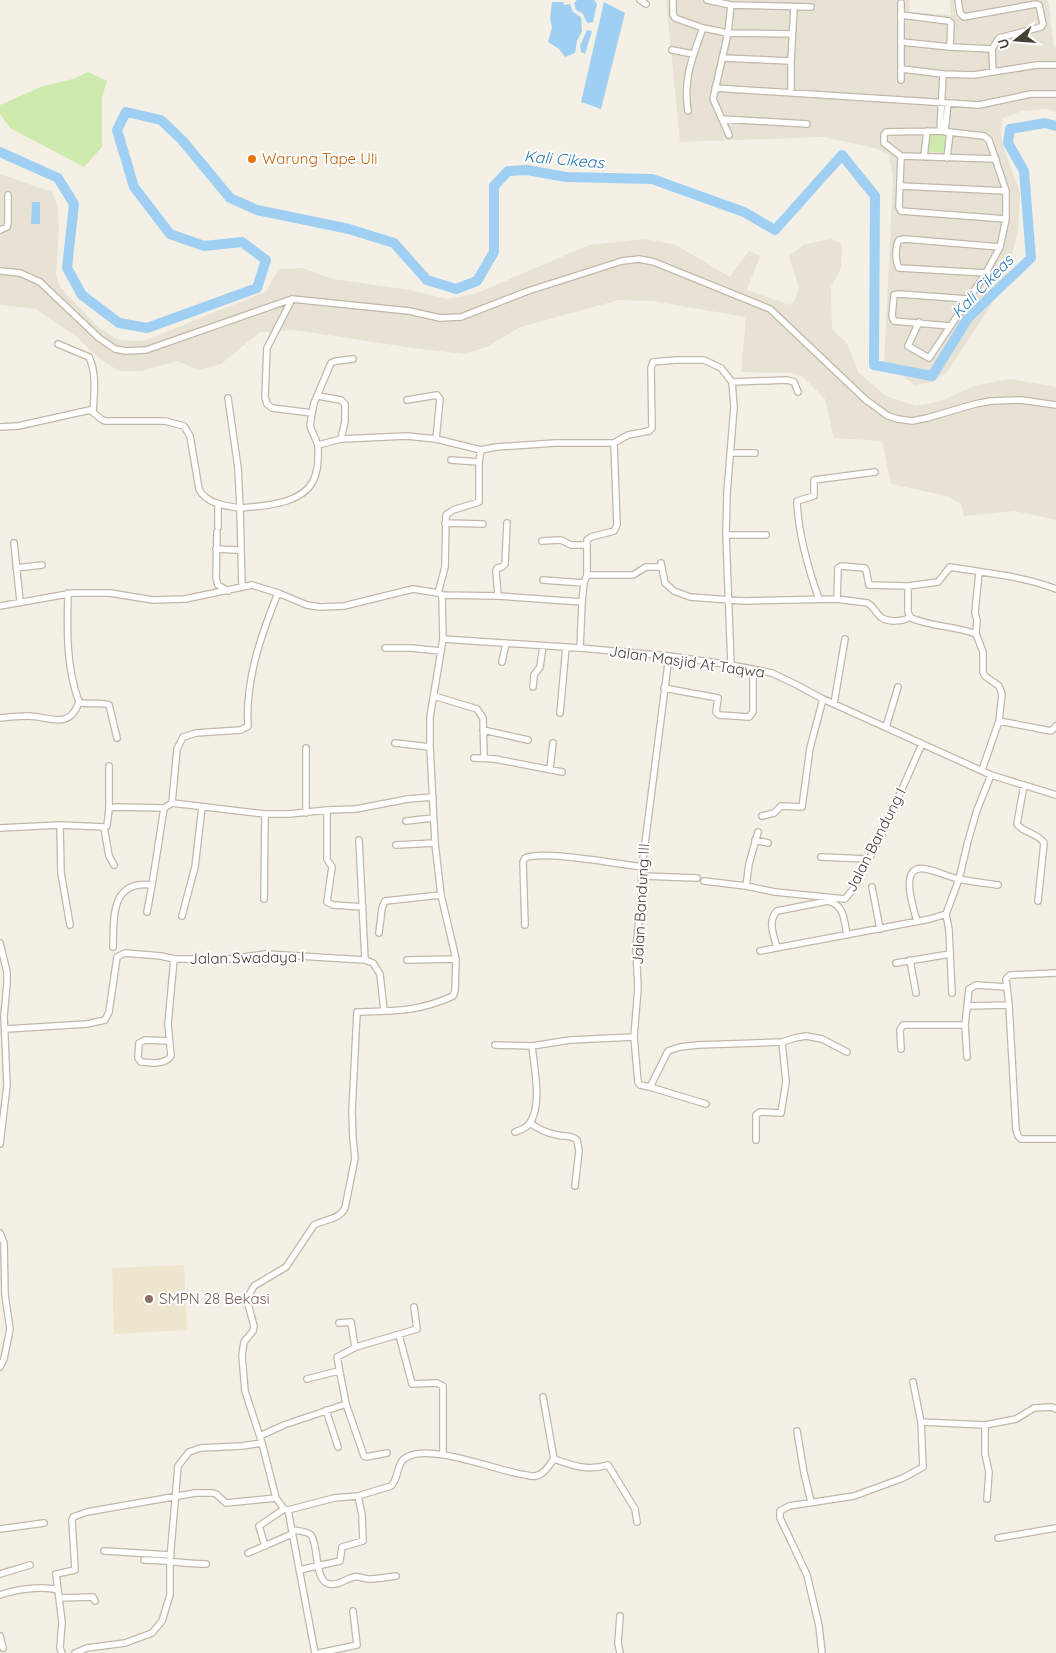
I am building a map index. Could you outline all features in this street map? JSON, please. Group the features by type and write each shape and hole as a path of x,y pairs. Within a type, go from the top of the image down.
{"street":[{"path":"673,0 673,14 675,18 703,28 728,33 792,34"},
{"path":"707,0 731,5 770,3 794,7 811,7"},
{"path":"958,0 960,13 964,17 1039,5 1043,24 1041,27 996,40 992,49 993,72"},
{"path":"901,3 901,80"},
{"path":"729,136 714,101 714,88 728,33 731,5"},
{"path":"791,92 794,7"},
{"path":"902,15 949,21 951,23 950,47"},
{"path":"688,110 686,86 693,54 703,28"},
{"path":"902,42 992,49"},
{"path":"672,50 693,54"},
{"path":"722,58 791,61"},
{"path":"902,69 943,74 974,75 1037,65 1056,65"},
{"path":"943,74 946,158"},
{"path":"714,88 979,105 1031,94 1056,94"},
{"path":"722,119 807,124"},
{"path":"919,322 908,346 927,358 934,354 950,326 986,273 1000,247 1006,220 1006,191 996,159 989,140 981,136 927,131 889,131 884,135 884,143 901,156 996,159"},
{"path":"924,157 927,131"},
{"path":"901,156 899,207 902,212 1006,220"},
{"path":"901,186 1006,191"},
{"path":"0,230 7,227 8,223 8,194"},
{"path":"986,273 899,268 897,262 898,242 905,239 1000,247"},
{"path":"0,271 20,273 40,282 99,338 115,349 126,351 146,350 292,299 410,311 440,318 461,317 528,291 622,261 639,259 654,262 770,309 866,400 888,416 912,421 991,401 1021,400 1056,405"},
{"path":"950,326 893,320 894,295 968,299"},
{"path":"292,299 267,348 265,397 267,404 272,408 312,413"},
{"path":"58,344 89,357 93,365 94,376 93,412"},
{"path":"0,426 18,426 90,410 101,420 105,421 165,421 184,426 190,436 201,495 218,504 240,508 263,506 292,499 305,492 312,484 316,474 318,446 310,426 312,413 331,364 336,361 353,359"},
{"path":"318,446 341,439 407,436 436,439 481,450 496,447 555,443 614,442 628,435 649,431 652,428 651,368 653,362 704,360 721,368 732,382 734,407 732,453 727,493 726,536 731,665"},
{"path":"732,382 787,380 794,382 798,392"},
{"path":"407,400 437,395 440,399 436,439"},
{"path":"318,396 341,400 345,404 345,420 341,439"},
{"path":"228,398 238,468 242,587"},
{"path":"580,648 584,583 588,575 587,540 591,537 614,531 616,528 614,442"},
{"path":"315,1653 292,1532 286,1510 276,1498 260,1436 245,1391 242,1355 244,1342 254,1326 248,1304 249,1295 254,1286 286,1267 314,1225 343,1213 356,1158 352,1139 352,1111 357,1012 412,1010 453,996 455,991 456,959 441,895 435,843 430,717 442,639 440,594 445,567 446,515 479,502 479,462 481,450"},
{"path":"732,453 755,453"},
{"path":"451,460 479,462"},
{"path":"818,599 808,566 798,516 797,501 814,496 814,480 876,472"},
{"path":"218,504 217,582 218,585 228,591"},
{"path":"445,523 483,524"},
{"path":"498,596 496,571 497,568 505,564 507,523"},
{"path":"726,536 766,535"},
{"path":"542,541 561,540 571,545 586,545"},
{"path":"14,543 20,601"},
{"path":"216,549 237,550"},
{"path":"16,568 42,565"},
{"path":"588,575 633,575 646,567 661,565 665,584 674,591 690,597 727,600 837,599 867,603 882,618 898,621 910,617"},
{"path":"837,599 838,568 841,566 864,568 869,585 908,586 938,582 950,568 1042,583 1056,589"},
{"path":"979,572 976,634 983,652 983,672 985,676 999,686 1002,694 999,721 982,770"},
{"path":"543,580 584,583"},
{"path":"0,606 68,593 110,593 153,600 185,599 252,585 278,593 306,605 320,607 344,606 413,588 440,594 582,602"},
{"path":"908,586 908,612 914,620 976,634"},
{"path":"0,718 30,716 62,720 75,712 79,702 74,690 68,658 68,593"},
{"path":"172,803 177,748 183,738 196,733 241,730 248,726 247,710 250,689 262,634 278,593"},
{"name":"Jalan Masjid At Taqwa","path":"442,639 669,656 754,669 795,684 823,699 991,775 1056,795"},
{"path":"834,704 845,640"},
{"path":"502,662 506,643"},
{"path":"533,687 534,674 540,667 543,646"},
{"path":"385,648 440,651"},
{"path":"560,713 566,648"},
{"name":"Jalan Bandung III","path":"650,1086 640,1085 638,1082 634,1037 638,988 636,948 642,867 669,656"},
{"path":"664,688 718,698 717,714 749,716 753,712 754,669"},
{"path":"886,727 898,687"},
{"path":"434,696 478,710 483,718 484,757"},
{"path":"762,816 774,813 781,806 802,807 810,748 823,699"},
{"path":"79,702 84,704 105,703 109,705 116,738"},
{"path":"999,721 1051,731 1056,726"},
{"path":"483,730 528,740"},
{"path":"395,743 430,747"},
{"path":"550,768 552,743"},
{"name":"Jalan Bandung I","path":"746,886 775,892 845,899 854,888 867,859 882,834 922,744"},
{"path":"306,748 306,812"},
{"path":"474,758 484,757 550,768 562,772"},
{"path":"104,827 107,826 109,809 109,766"},
{"path":"952,993 949,930 946,914 959,879 972,826 991,775"},
{"path":"1024,785 1017,824 1044,842 1038,901"},
{"path":"109,809 115,807 164,808 172,803 265,814 356,809 433,797"},
{"path":"182,916 195,867 202,807"},
{"path":"147,912 164,808"},
{"path":"327,810 327,859 332,867 328,904 363,907"},
{"path":"264,899 265,814"},
{"path":"406,820 433,818"},
{"path":"0,828 60,825 104,827"},
{"path":"60,825 61,873 70,925"},
{"path":"104,827 109,856 114,865"},
{"path":"704,881 746,886 749,864 758,832"},
{"path":"359,840 365,960 373,963 380,974 384,1011"},
{"path":"755,840 768,844"},
{"path":"396,845 435,843"},
{"path":"525,925 523,862 525,858 550,855 642,867"},
{"path":"821,857 867,859"},
{"path":"917,921 910,898 910,876 913,870 919,868 926,869 959,879 998,885"},
{"path":"642,876 697,878"},
{"path":"112,947 114,909 118,897 130,887 141,883 152,885"},
{"path":"872,887 880,929"},
{"path":"379,933 382,908 385,901 441,895"},
{"path":"777,948 772,926 773,915 777,911 828,901 836,903 840,908 847,935"},
{"path":"760,951 880,929 946,914"},
{"path":"0,943 7,972 4,1016 6,1029 3,1038 7,1084 0,1144"},
{"name":"Jalan Swadaya I","path":"6,1029 87,1024 107,1018 117,957 124,953 214,962 266,954 365,960"},
{"path":"896,962 950,954"},
{"path":"169,1041 146,1040 139,1043 138,1058 141,1062 157,1063 169,1060 170,1056 169,1015 174,958"},
{"path":"407,960 456,959"},
{"path":"910,960 916,994"},
{"path":"1056,973 1010,975 1006,979 1010,1005 1016,1130 1018,1136 1022,1139 1056,1139"},
{"path":"0,984 7,984"},
{"path":"967,1057 965,1025 969,989 972,986 1007,987"},
{"path":"967,1006 1010,1005"},
{"path":"901,1049 900,1030 903,1026 965,1025"},
{"path":"706,1104 650,1086 668,1051 672,1048 716,1043 782,1042 806,1036 822,1039 847,1052"},
{"path":"495,1045 532,1046 570,1040 634,1037"},
{"path":"756,1140 756,1115 760,1112 781,1112 786,1082 782,1042"},
{"path":"515,1132 530,1123 535,1109 536,1088 532,1046"},
{"path":"530,1123 544,1132 573,1137 577,1140 579,1151 575,1186"},
{"path":"0,1233 4,1243 5,1295 10,1329 0,1367"},
{"path":"387,1453 365,1457 346,1404 338,1371 337,1357 338,1354 417,1328 414,1307"},
{"path":"339,1323 351,1322 355,1348"},
{"path":"399,1335 412,1384 437,1383 443,1386 443,1455"},
{"path":"307,1379 338,1371"},
{"path":"823,1652 807,1575 780,1518 781,1510 789,1506 854,1496 903,1478 923,1467 921,1422 913,1382"},
{"path":"265,1546 259,1526 286,1510 334,1498 358,1496 391,1486 394,1483 401,1462 407,1457 420,1454 443,1455 472,1460 511,1472 535,1476 544,1472 554,1458 543,1397"},
{"path":"260,1436 346,1404"},
{"path":"921,1422 985,1425 1016,1419 1034,1408 1052,1406 1056,1409"},
{"path":"326,1410 338,1447"},
{"path":"985,1425 985,1454 989,1472 987,1499"},
{"path":"797,1431 804,1473 812,1502"},
{"path":"75,1653 87,1648 125,1644 152,1633 162,1621 170,1595 175,1518 174,1497 178,1466 189,1452 200,1448 262,1443"},
{"path":"554,1458 580,1467 595,1469 608,1465 635,1509 637,1522"},
{"path":"62,1653 60,1648 62,1622 56,1574 75,1570 73,1517 87,1512 209,1492 216,1494 226,1503 276,1498"},
{"path":"298,1570 340,1561 342,1547 363,1541 362,1515 358,1496"},
{"path":"0,1529 44,1523"},
{"path":"998,1538 1056,1528"},
{"path":"248,1553 292,1532 306,1532 311,1536 314,1543 318,1565 324,1581 328,1584 342,1584 349,1578 356,1576 368,1579 396,1576"},
{"path":"104,1551 171,1558 179,1563 206,1564"},
{"path":"144,1560 171,1558"},
{"path":"0,1574 30,1565"},
{"path":"0,1595 26,1589 37,1590 49,1587 57,1590"},
{"path":"59,1598 93,1597 95,1601"},
{"path":"319,1653 357,1646 353,1610"},
{"path":"620,1616 618,1643 620,1653"},
{"path":"0,1636 3,1648"}],"shaded area":[{"path":"666,0 909,0 910,12 951,15 950,0 1048,0 1054,47 1056,47 1056,111 1045,109 1022,111 1003,118 1001,130 1003,146 1020,193 1018,232 1008,269 990,307 948,371 933,382 915,385 884,362 893,178 889,155 875,148 823,137 680,142"},
{"path":"0,174 52,192 57,204 59,227 56,274 60,287 97,326 118,340 144,341 267,291 274,276 281,269 303,268 333,279 410,290 447,299 475,294 589,245 644,239 674,244 730,277 749,251 760,256 747,290 790,305 795,300 799,288 789,256 805,244 831,239 842,244 841,268 831,287 832,329 847,343 858,372 886,396 916,406 941,401 976,385 1011,379 1056,387 1056,520 1015,511 964,516 961,504 947,496 891,484 882,441 834,438 825,399 802,376 791,373 741,372 746,317 652,301 619,300 520,327 489,346 465,354 294,330 260,332 221,364 198,370 177,361 141,371 119,371 101,360 78,338 36,309 0,305"},
{"name":"SMPN 28 Bekasi","path":"184,1265 187,1330 114,1334 112,1268"}],"green space":[{"path":"88,72 107,81 102,97 102,147 84,167 10,128 0,114 0,105 43,86 73,79"},
{"path":"928,135 949,135 947,152 926,152"}],"water":[{"path":"577,0 594,0 597,4 593,22 587,23 583,14 576,10 574,3"},
{"path":"552,2 563,2 564,5 570,4 573,12 581,17 582,31 577,41 575,53 565,57 559,49 548,42 552,28 550,18"},
{"path":"604,2 625,13 601,109 581,102"},
{"path":"587,30 592,31 585,54 581,52 580,46"},
{"path":"32,202 40,202 40,224 31,224"}],"waterway":[{"name":"Kali Cikeas","path":"0,152 58,178 74,204 67,268 82,295 119,323 147,328 257,288 266,260 242,242 204,246 170,234 134,187 117,130 126,112 161,120 182,140 230,198 257,210 349,229 394,243 427,280 456,289 477,281 494,252 494,186 508,171 527,170 566,177 652,179 744,212 775,230 842,155 875,196 874,365 932,376 968,318 1031,258 1024,171 1008,143 1010,129 1045,123 1056,126"}],"place":[{"name":"Warung Tape Uli","path":"252,159"},
{"name":"SMPN 28 Bekasi","path":"149,1299"}]}
